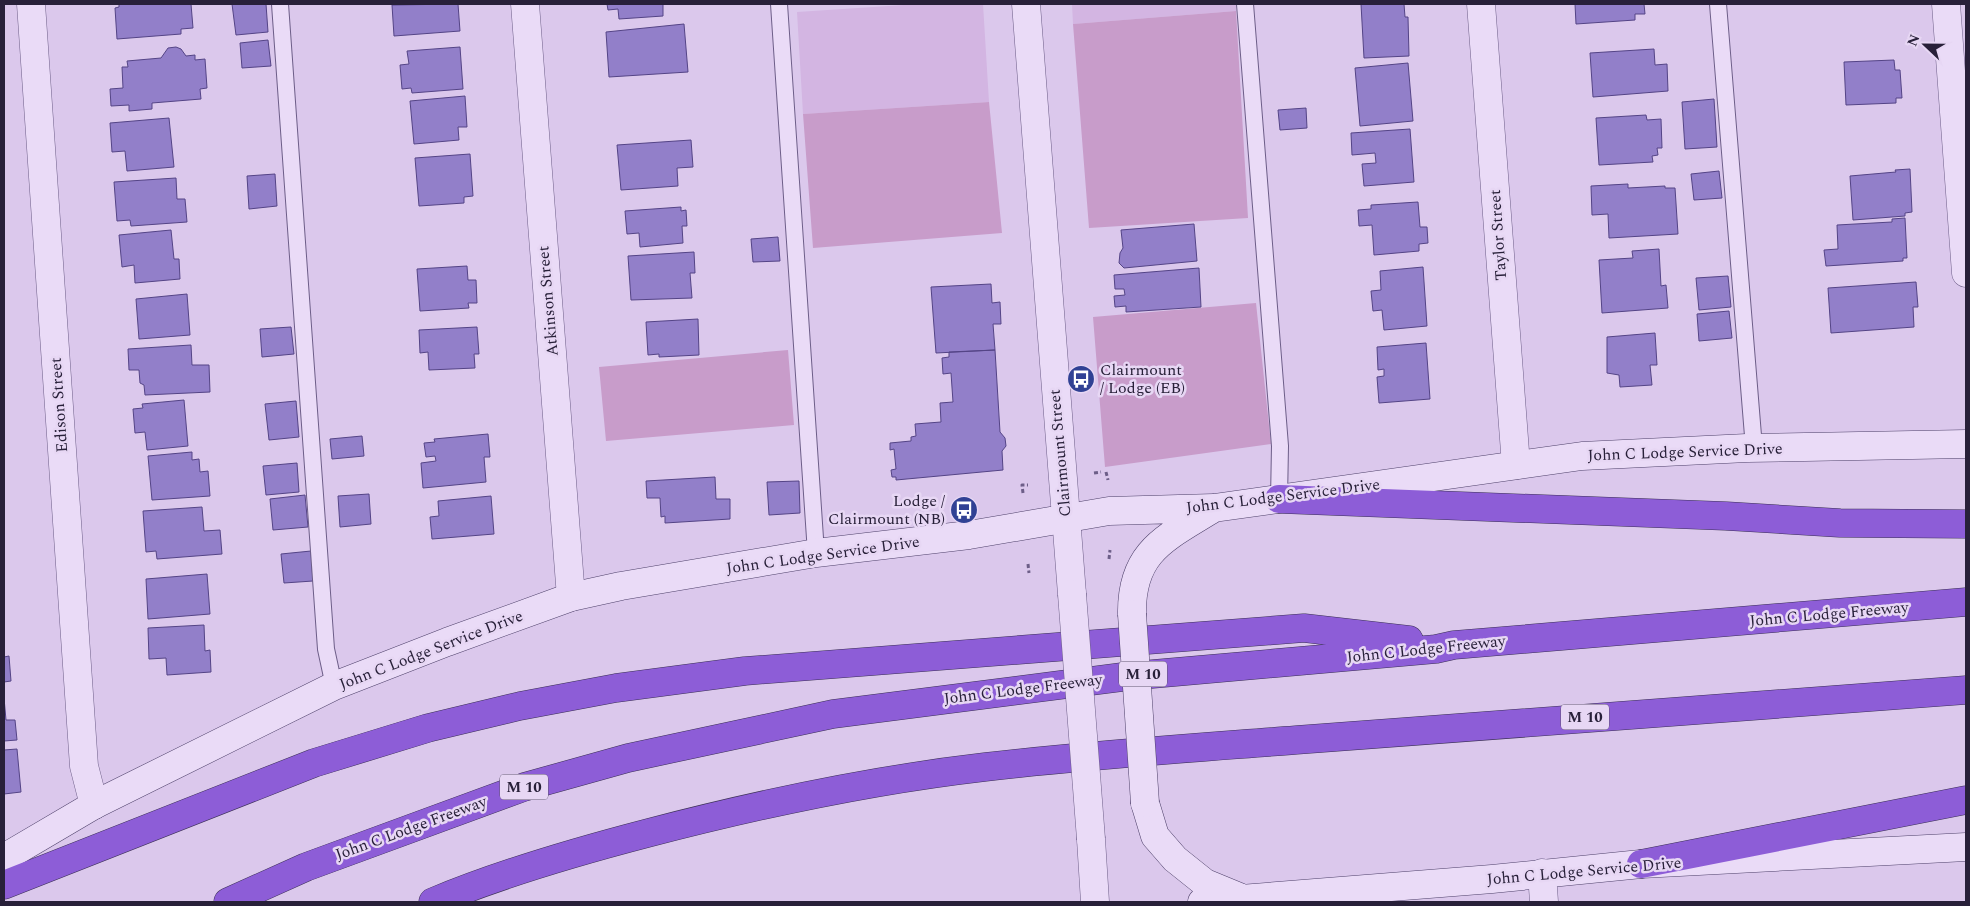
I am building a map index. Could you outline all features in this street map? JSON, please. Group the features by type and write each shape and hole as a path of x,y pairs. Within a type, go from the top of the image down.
{"highway":[{"path":"1279,499 1726,516 1840,523 1966,524"},
{"name":"John C Lodge Freeway","path":"228,902 306,867 524,786 628,758 833,714 1130,676 1436,649 1454,645 1966,602"},
{"path":"4,885 314,763 428,728 520,706 616,688 744,671 1304,628 1454,645"},
{"name":"M 10","path":"433,902 493,879 585,850 692,822 830,791 983,767 1622,714 1966,690"},
{"path":"1641,864 1966,800"}],"main road":[{"name":"Edison Street","path":"32,4 84,766 94,805"},
{"name":"Atkinson Street","path":"524,4 572,597"},
{"name":"Clairmount Street","path":"1026,4 1095,902"},
{"name":"Taylor Street","path":"1481,4 1516,466"},
{"path":"1946,4 1966,273"},
{"name":"John C Lodge Service Drive","path":"4,858 94,805 334,686 572,597 621,586 816,554 969,535 1109,511 1214,508 1582,456 1754,448 1966,444"},
{"path":"1214,508 1164,540 1141,565 1132,592 1145,802 1155,836 1175,859 1205,884 1245,899"},
{"name":"John C Lodge Service Drive","path":"1202,902 1492,879 1641,864 1966,847"},
{"path":"1542,873 1544,902"}],"lane":[{"path":"280,4 326,649 334,686"},
{"path":"779,4 816,554"},
{"path":"1245,4 1280,446 1279,499"},
{"path":"1718,4 1754,448"}],"path":[{"path":"1094,473 1102,472"},
{"path":"1106,472 1108,480"},
{"path":"1023,493 1022,484 1028,484"},
{"path":"1109,559 1110,550"},
{"path":"1028,564 1028,574"}],"shaded area":[{"path":"919,4 983,4 989,102 803,114 797,12"},
{"path":"1072,4 1236,4 1236,11 1073,24"},
{"path":"1236,11 1248,218 1089,228 1073,24"},
{"path":"989,102 1002,233 813,248 803,114"},
{"path":"1256,303 1271,444 1105,467 1093,317"},
{"path":"788,350 794,425 606,441 599,367"}],"building":[{"path":"119,4 191,4 193,28 181,29 181,34 117,39 115,8 119,7"},
{"path":"232,4 266,4 268,32 236,35"},
{"path":"458,4 460,31 394,36 392,5"},
{"path":"607,4 663,4 663,16 619,19 618,9 608,10"},
{"path":"1361,4 1404,4 1405,17 1408,17 1409,56 1364,58"},
{"path":"1575,4 1644,4 1645,14 1635,14 1635,20 1576,24"},
{"path":"684,24 688,72 609,77 606,32"},
{"path":"268,40 271,66 242,68 240,43"},
{"path":"176,47 181,49 186,56 195,55 195,60 205,59 207,88 200,89 201,99 152,103 152,109 129,111 129,105 111,106 110,89 123,88 122,67 128,67 127,61 161,58 168,48"},
{"path":"460,47 463,89 412,93 411,88 402,89 400,65 409,64 407,51"},
{"path":"1654,49 1655,65 1667,64 1668,91 1593,97 1590,53"},
{"path":"1894,60 1895,70 1900,70 1902,98 1896,98 1896,103 1846,105 1844,62"},
{"path":"1408,63 1413,121 1360,126 1355,68"},
{"path":"465,96 467,127 458,127 459,140 414,144 410,101"},
{"path":"1714,99 1717,147 1685,149 1682,102"},
{"path":"1306,108 1307,128 1280,130 1278,110"},
{"path":"1646,115 1647,120 1661,119 1662,148 1657,148 1658,155 1652,156 1653,162 1599,165 1596,118"},
{"path":"169,118 174,167 127,171 125,151 112,152 110,123"},
{"path":"1410,129 1414,182 1364,186 1362,164 1376,163 1375,153 1352,155 1351,133"},
{"path":"691,140 693,167 677,168 678,186 621,190 617,145"},
{"path":"470,154 473,196 464,197 464,203 419,206 415,158"},
{"path":"1910,169 1912,212 1905,213 1905,216 1853,220 1850,176"},
{"path":"1719,171 1722,198 1694,200 1691,174"},
{"path":"275,174 277,206 249,209 247,176"},
{"path":"176,178 177,199 185,199 187,222 131,226 130,220 117,221 114,182"},
{"path":"1628,184 1628,188 1665,186 1665,188 1675,188 1678,234 1609,238 1608,214 1592,215 1591,186"},
{"path":"1418,202 1420,227 1427,227 1428,243 1419,244 1419,251 1374,255 1372,225 1359,226 1358,210 1371,209 1371,205"},
{"path":"681,207 681,211 686,210 687,226 682,226 683,243 640,247 639,233 627,234 625,211"},
{"path":"1905,218 1907,258 1903,258 1903,261 1826,266 1824,250 1838,249 1837,225 1892,222 1892,219"},
{"path":"1194,224 1197,261 1124,268 1119,263 1120,253 1123,248 1121,230"},
{"path":"171,230 174,259 179,259 180,279 135,283 134,265 122,267 119,235"},
{"path":"778,237 780,261 753,262 751,239"},
{"path":"1659,249 1661,286 1666,285 1668,308 1602,313 1599,260 1633,258 1632,251"},
{"path":"694,252 695,273 690,273 692,298 631,300 628,256"},
{"path":"467,266 468,280 476,280 477,303 468,303 469,308 420,311 417,269"},
{"path":"1423,267 1427,326 1384,330 1382,310 1373,311 1371,291 1381,290 1380,271"},
{"path":"1199,268 1201,307 1126,312 1126,306 1115,307 1114,296 1125,295 1124,289 1115,289 1114,275"},
{"path":"1728,276 1731,307 1699,310 1696,278"},
{"path":"1916,282 1918,307 1913,307 1914,327 1831,333 1828,288"},
{"path":"991,284 992,303 1000,302 1001,324 993,324 995,350 936,353 931,287"},
{"path":"187,294 190,335 139,339 136,299"},
{"path":"1729,311 1732,338 1699,341 1697,314"},
{"path":"698,319 699,355 659,357 659,354 648,355 646,322"},
{"path":"291,327 294,354 262,357 260,329"},
{"path":"477,327 479,354 474,354 475,368 429,370 428,352 420,353 419,330"},
{"path":"1655,333 1657,365 1650,365 1652,385 1620,387 1619,375 1607,373 1607,337"},
{"path":"1426,343 1430,399 1379,403 1377,377 1384,376 1384,369 1378,370 1377,347"},
{"path":"191,345 192,365 209,365 210,392 145,395 144,385 140,383 139,370 129,370 128,349"},
{"path":"995,350 1000,432 1005,438 1006,446 1002,451 1003,470 896,480 896,477 892,477 891,470 896,469 894,449 890,450 890,443 911,441 911,437 916,436 915,424 941,422 940,403 953,402 951,373 943,374 942,358 949,357 949,352"},
{"path":"184,400 188,446 147,450 145,432 135,433 133,409 143,408 142,404"},
{"path":"296,401 299,437 269,440 265,404"},
{"path":"488,434 490,457 484,457 486,482 423,488 421,463 436,461 435,456 426,457 424,443 435,442 434,439"},
{"path":"362,436 364,456 332,459 330,439"},
{"path":"192,452 192,460 199,459 200,472 208,471 210,496 152,500 148,456"},
{"path":"297,463 299,492 266,495 263,466"},
{"path":"715,477 716,499 730,499 730,519 665,523 665,516 661,517 660,498 647,498 646,481"},
{"path":"799,481 800,513 769,515 767,482"},
{"path":"369,494 371,524 340,527 338,496"},
{"path":"305,495 308,527 273,530 270,499"},
{"path":"491,496 494,534 432,539 430,517 439,516 438,501"},
{"path":"202,507 204,531 220,530 222,554 157,559 156,551 146,552 143,511"},
{"path":"311,551 313,581 284,583 281,554"},
{"path":"207,574 210,614 148,619 146,579"},
{"path":"204,625 205,651 210,650 211,672 167,675 166,658 149,659 148,628"},
{"path":"9,656 11,681 4,682 4,657"},
{"path":"4,698 6,720 15,720 17,740 4,741"},
{"path":"17,749 21,792 4,794 4,750"}],"place":[{"name":"Clairmount / Lodge (EB)","path":"1081,379"},
{"name":"Lodge / Clairmount (NB)","path":"964,510"}]}
